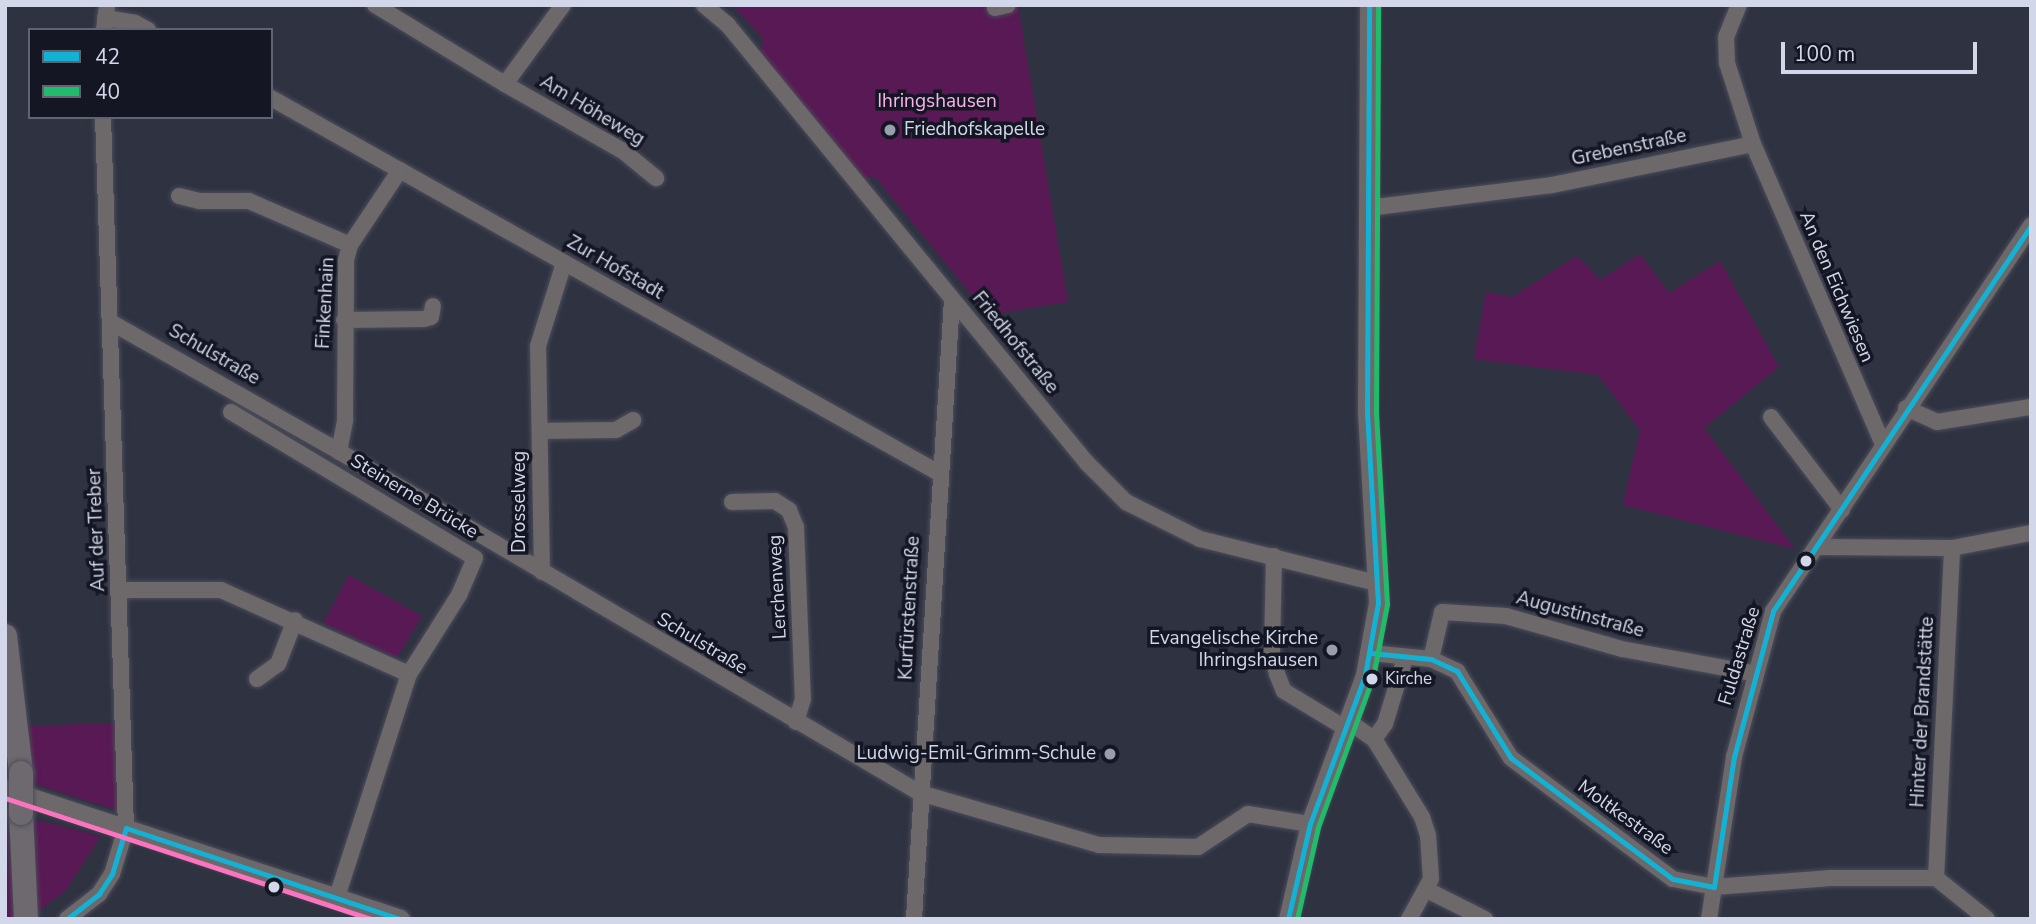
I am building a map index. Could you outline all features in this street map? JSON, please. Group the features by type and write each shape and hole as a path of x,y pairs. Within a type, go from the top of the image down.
{"main road":[{"path":"5,636 13,781 21,813 26,914"}],"street":[{"name":"Am Höheweg","path":"375,5 505,84 623,151 656,178"},
{"name":"Am Höheweg","path":"505,84 563,5"},
{"name":"Friedhofstraße","path":"704,5 727,24 1087,463 1126,502 1200,539 1377,583"},
{"path":"1288,919 1310,824 1371,653 1377,583 1367,445 1369,5"},
{"path":"1739,5 1726,37 1727,62 1754,144"},
{"path":"105,18 135,23 144,28"},
{"name":"Zur Hofstadt","path":"273,99 939,473"},
{"name":"Auf der Treber","path":"67,919 99,894 112,874 126,828 112,323 103,119"},
{"name":"Grebenstraße","path":"1368,208 1552,185 1754,144"},
{"name":"An den Eichwiesen","path":"1754,144 1883,445"},
{"name":"Finkenhain","path":"340,452 345,420 344,320 350,245 400,170"},
{"path":"178,196 199,201 249,201 350,245"},
{"name":"Fuldastraße","path":"1709,919 1734,757 1754,673 1773,611 1842,510 1906,408 2031,225"},
{"name":"Drosselweg","path":"542,572 538,346 564,263"},
{"name":"Kurfürstenstraße","path":"915,919 939,473 952,299"},
{"path":"344,320 425,319 431,317 433,306"},
{"name":"Schulstraße","path":"112,323 340,452 920,793 1099,845 1198,848 1248,814 1310,824"},
{"path":"1906,408 1937,422 2031,407"},
{"name":"Steinerne Brücke","path":"231,412 475,558 458,595 409,674 337,897"},
{"path":"1771,417 1842,510"},
{"name":"Drosselweg","path":"541,431 616,430 633,420"},
{"name":"Lerchenweg","path":"732,502 775,501 789,510 796,527 803,699 796,722"},
{"path":"1817,547 1952,548 2031,533"},
{"name":"Hinter der Brandstätte","path":"1936,878 1952,548"},
{"path":"1274,556 1272,654 1284,691 1374,739 1422,817 1430,851 1427,890 1409,919"},
{"path":"120,590 221,590 295,620 409,674"},
{"name":"Augustinstraße","path":"1431,659 1441,612 1506,616 1622,649 1754,673"},
{"path":"257,680 278,664 295,620"},
{"name":"Moltkestraße","path":"1371,653 1431,659 1457,671 1511,758 1673,879 1714,887 1831,878 1936,878"},
{"path":"1374,739 1385,724 1405,658"},
{"path":"13,781 126,828 400,919"},
{"path":"1936,878 1987,919"},
{"path":"1427,890 1485,919"}],"green space":[{"name":"Ihringshausen","path":"732,5 1018,5 1068,302 988,315 875,177 859,177 760,55 763,38"},
{"path":"1640,254 1669,293 1720,261 1779,367 1704,428 1795,549 1623,505 1640,430 1598,375 1474,359 1486,292 1512,297 1577,256 1600,280"},
{"path":"349,575 422,616 397,658 323,623"},
{"path":"116,723 117,810 28,782 26,726"},
{"path":"5,811 7,812 14,919 5,919"},
{"path":"29,818 101,836 66,890 34,915"}],"transit line":[{"name":"42","path":"1288,919 1310,824 1365,675 1378,603 1367,412 1369,5"},
{"name":"40","path":"1297,919 1318,827 1373,677 1387,604 1376,412 1378,5"},
{"name":"42","path":"1714,887 1734,757 1773,611 2031,225"},
{"name":"42","path":"1371,653 1431,659 1457,671 1511,758 1673,879 1714,887"},
{"path":"5,798 371,919"},
{"name":"42","path":"126,828 399,919"},
{"name":"42","path":"67,919 99,894 112,874 126,828"}],"place":[{"name":"Friedhofskapelle","path":"890,130"},
{"name":"Evangelische Kirche Ihringshausen","path":"1332,650"},
{"name":"Kirche","path":"1372,679"},
{"name":"Ludwig-Emil-Grimm-Schule","path":"1110,754"}]}
